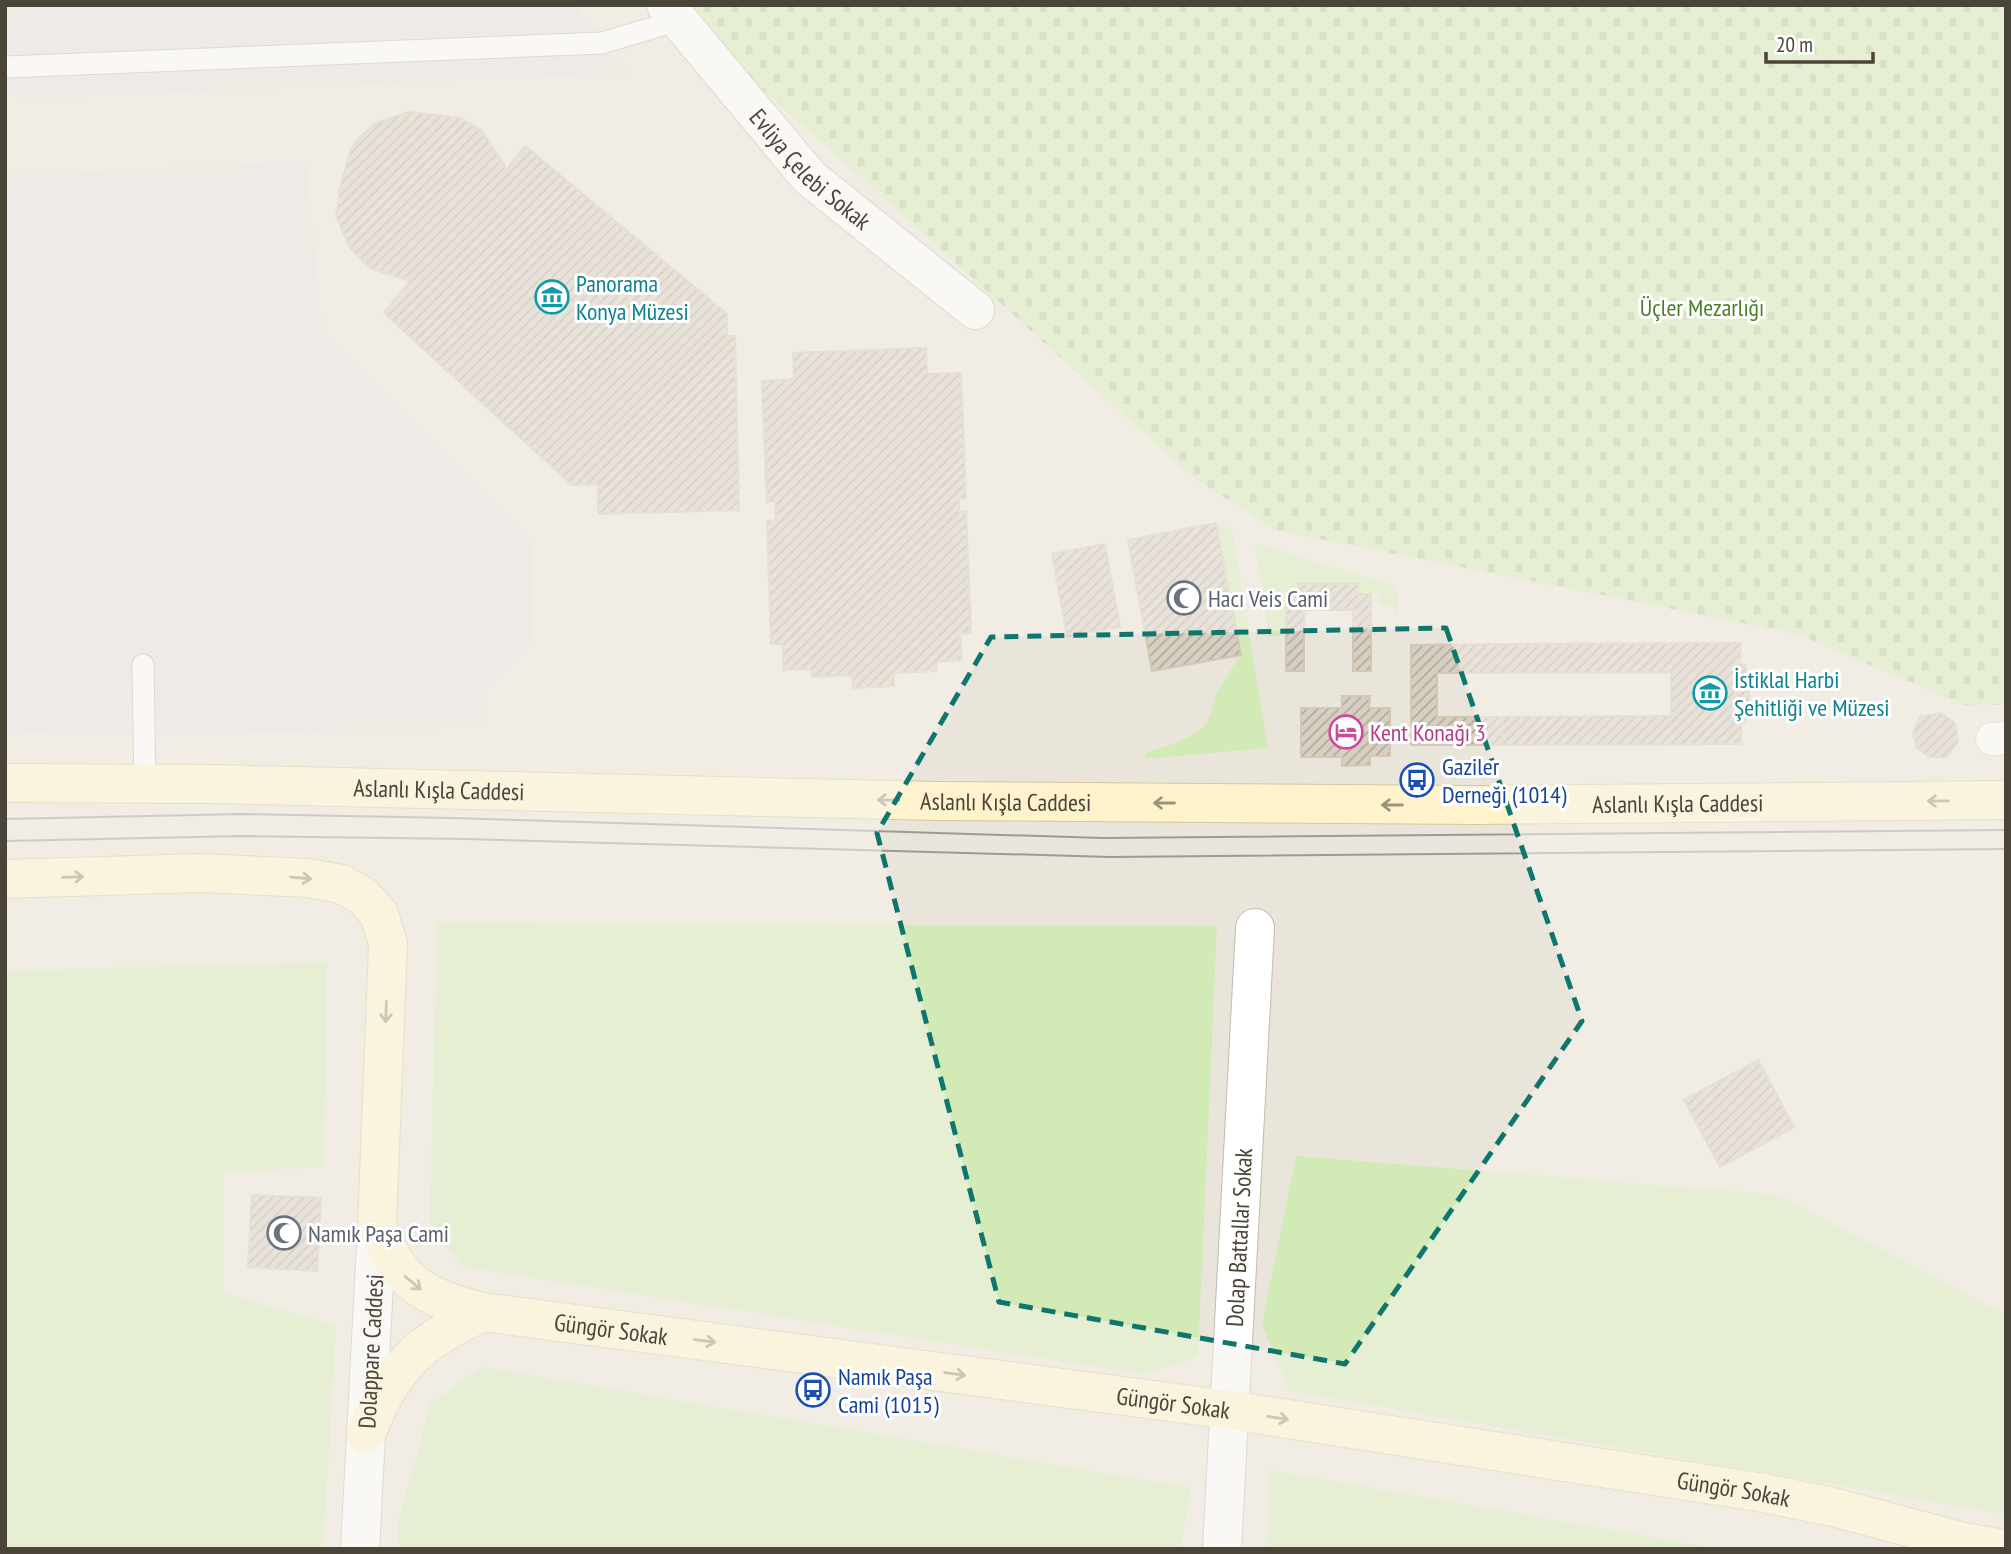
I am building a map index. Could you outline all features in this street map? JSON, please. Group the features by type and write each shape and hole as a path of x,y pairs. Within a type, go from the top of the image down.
{"main road":[{"name":"Aslanlı Kışla Caddesi","path":"5,783 475,789 937,801 1478,806 2006,800"},
{"name":"Dolappare Caddesi","path":"5,879 200,873 308,878 341,884 363,896 379,914 388,944 377,1226"},
{"name":"Güngör Sokak","path":"377,1226 387,1251 402,1273 425,1292 452,1304 483,1312 1230,1410 1758,1492 1833,1507 1964,1542 2003,1549"},
{"path":"366,1434 390,1382 407,1361 427,1342 483,1312"}],"street":[{"name":"Evliya Çelebi Sokak","path":"672,13 809,177 975,310"},
{"name":"Dolap Battallar Sokak","path":"1223,1549 1255,928"},
{"name":"Dolappare Caddesi","path":"360,1549 377,1226"}],"lane":[{"path":"5,67 602,43 672,13"},
{"path":"143,665 145,784"}],"highlighted area":[{"path":"1446,628 1582,1021 1345,1364 999,1302 877,833 991,637"}],"shaded area":[{"path":"5,5 2006,5 2006,1549 5,1549"},
{"path":"5,5 575,5 602,43 631,73 24,99 5,91"},
{"path":"306,161 322,328 532,540 531,643 516,660 486,685 487,727 128,736 5,731 5,176"}],"green space":[{"name":"Üçler Mezarlığı","path":"683,5 2006,5 2006,705 1964,705 1798,634 1274,530 1193,477 707,39"},
{"path":"1216,523 1232,530 1268,748 1145,759 1146,753 1182,740 1202,728 1210,716 1217,693 1241,655"},
{"path":"1255,543 1394,586 1398,595 1397,614 1393,605 1380,605 1379,593 1314,594 1296,606 1297,633 1269,637"},
{"path":"437,923 1217,926 1198,1357 1142,1374 464,1267 430,1228"},
{"path":"327,962 324,1167 224,1172 224,1293 336,1326 323,1549 5,1549 5,971"},
{"path":"1296,1156 1778,1195 2006,1315 2006,1514 1289,1391 1262,1324"},
{"path":"482,1367 1191,1488 1180,1549 400,1549 397,1527 431,1403"},
{"path":"1269,1470 1719,1549 1267,1549"}],"building":[{"name":"Panorama Konya Müzesi","path":"409,112 460,118 481,130 506,170 525,146 727,314 727,336 735,336 739,510 598,514 598,484 572,485 384,313 410,281 370,268 350,248 336,216 340,188 351,149 376,123"},
{"path":"926,348 927,374 961,373 966,498 959,499 959,512 966,511 971,633 960,634 962,660 936,662 936,671 894,673 894,686 853,688 852,675 812,677 811,669 783,670 783,644 771,644 767,521 776,520 775,502 767,502 762,381 794,379 793,353"},
{"name":"Hacı Veis Cami","path":"1216,523 1241,655 1152,671 1128,540"},
{"path":"1105,544 1120,627 1067,636 1052,554"},
{"path":"1298,584 1358,584 1358,594 1371,594 1371,671 1353,671 1353,610 1304,610 1304,671 1286,671 1286,595 1298,595"},
{"name":"İstiklal Harbi Şehitliği ve Müzesi","path":"1741,643 1740,664 1746,665 1746,678 1749,678 1749,709 1746,709 1746,722 1741,723 1741,744 1502,745 1502,717 1671,716 1671,672 1501,673 1501,644"},
{"path":"1501,644 1501,673 1437,673 1437,717 1502,717 1502,745 1411,745 1411,645"},
{"name":"Kent Konağı 3","path":"1342,696 1370,696 1369,708 1390,708 1390,756 1370,756 1370,765 1342,766 1342,757 1301,757 1301,708 1342,708"},
{"path":"1940,713 1955,723 1958,742 1946,757 1929,757 1917,748 1913,733 1920,717"},
{"path":"1758,1060 1794,1127 1720,1167 1684,1100"},
{"name":"Namık Paşa Cami","path":"252,1195 321,1198 317,1271 248,1267"}],"tram line":[{"path":"5,819 243,814 1103,838 2006,830"},
{"path":"5,841 244,836 467,839 1110,857 2006,849"}],"place":[{"name":"Panorama Konya Müzesi","path":"552,297"},
{"name":"Hacı Veis Cami","path":"1184,598"},
{"name":"İstiklal Harbi Şehitliği ve Müzesi","path":"1710,693"},
{"name":"Kent Konağı 3","path":"1346,732"},
{"name":"Gaziler Derneği (1014)","path":"1417,780"},
{"name":"Namık Paşa Cami","path":"284,1233"},
{"name":"Namık Paşa Cami (1015)","path":"813,1390"}]}
